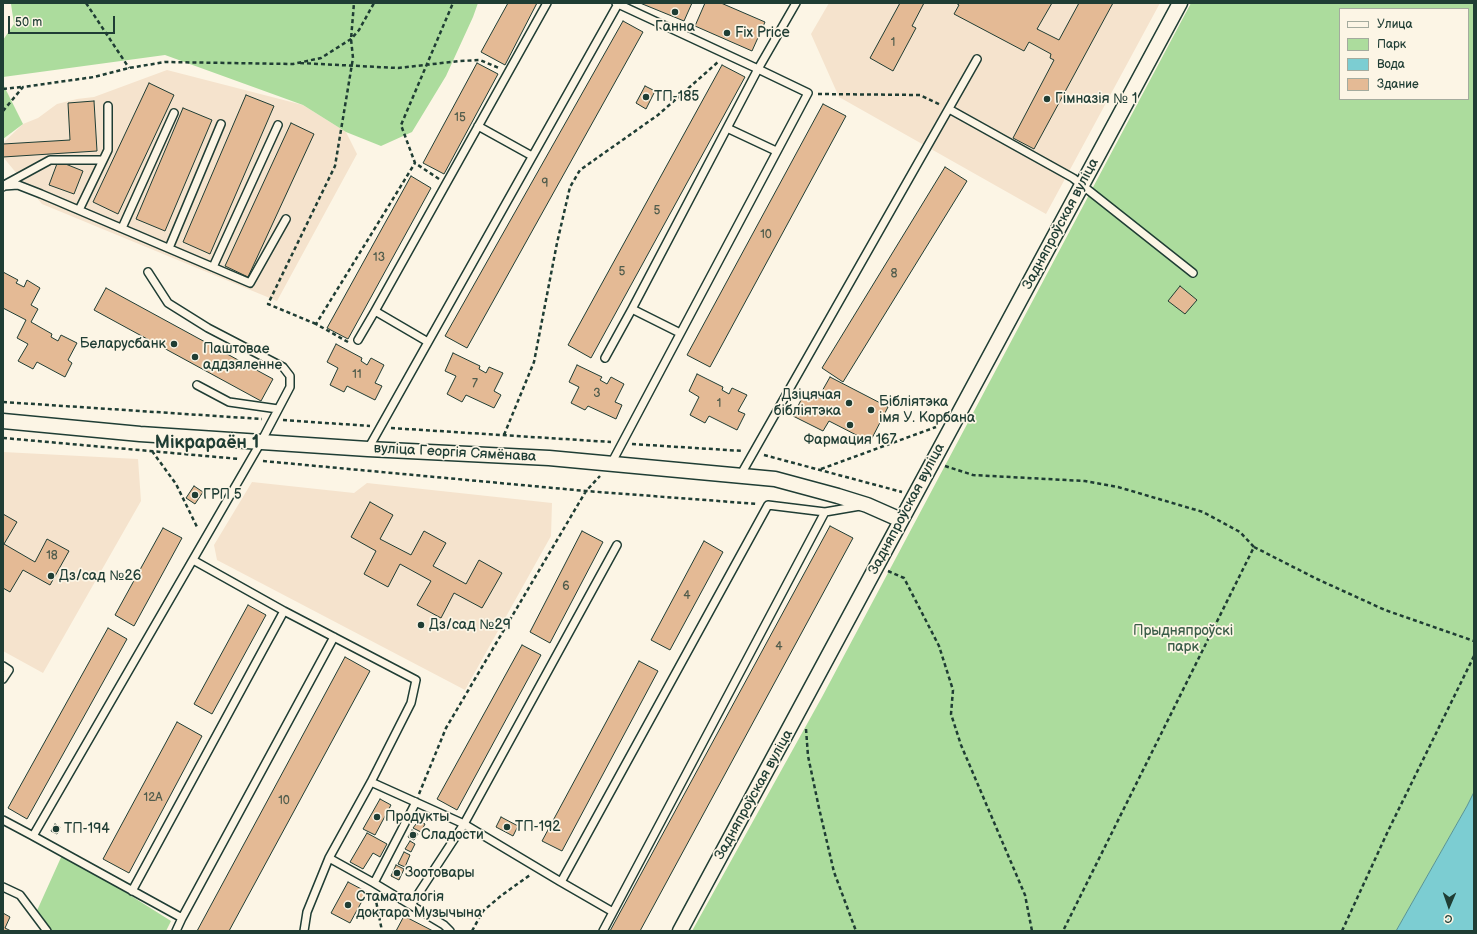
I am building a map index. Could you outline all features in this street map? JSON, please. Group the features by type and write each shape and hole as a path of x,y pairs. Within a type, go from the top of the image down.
{"street":[{"name":"Задняпроўская вуліца","path":"680,931 1180,3"},
{"name":"вуліца Георгія Сямёнава","path":"3,421 140,434 368,449 549,458 775,479 867,505 901,520"}],"lane":[{"path":"358,340 547,3"},
{"path":"368,449 617,3 808,93 611,464"},
{"path":"605,358 632,310 758,69 796,3"},
{"path":"740,476 977,59"},
{"path":"79,210 108,150 108,106"},
{"path":"949,109 1082,184 1194,273"},
{"path":"122,228 174,113"},
{"path":"169,248 221,124"},
{"path":"213,267 278,125"},
{"path":"478,126 532,156"},
{"path":"727,128 776,151"},
{"path":"4,186 50,160 103,160"},
{"path":"4,186 18,185 169,248 250,284 286,219"},
{"path":"33,836 251,460 290,387 290,376 283,367 208,328 168,303 148,272"},
{"path":"632,310 680,333"},
{"path":"375,311 428,342"},
{"path":"197,385 229,402 278,409"},
{"path":"561,882 768,505 825,512 867,505"},
{"path":"603,931 825,512"},
{"path":"411,905 464,824 617,545"},
{"path":"193,560 284,611 416,680 411,703 371,782 329,858 307,912 304,931"},
{"path":"132,891 284,611"},
{"path":"176,931 334,637"},
{"path":"3,666 8,670 3,679"},
{"path":"371,782 464,824 613,912"},
{"path":"374,883 416,802"},
{"path":"3,820 182,918"},
{"path":"329,858 411,905 444,925 450,931"},
{"path":"3,887 20,895 47,931"}],"path":[{"path":"86,3 129,68"},
{"path":"354,3 351,39 353,58 335,166 268,304 316,324 350,344 358,340"},
{"path":"296,63 321,58 351,39 359,30 374,3"},
{"path":"446,184 415,164 401,125 453,3"},
{"path":"504,435 534,362 557,243 570,187 580,170 658,115 727,55"},
{"path":"3,89 94,77 129,68 166,62 296,63 398,68 480,60 509,71"},
{"path":"3,111 23,87"},
{"path":"808,93 920,95 949,109"},
{"path":"316,324 415,164"},
{"path":"3,402 754,452 904,492"},
{"path":"820,470 939,426"},
{"path":"140,434 176,484 199,531 200,548"},
{"path":"3,438 586,491 768,505"},
{"path":"932,462 973,475 1085,481 1118,487 1203,512 1240,532 1254,547 1317,579 1385,610 1474,641"},
{"path":"416,802 446,728 586,491 611,464"},
{"path":"1062,931 1254,547"},
{"path":"877,566 904,578 939,646 953,690 952,714 961,745 1025,895 1032,931"},
{"path":"1342,931 1388,831 1474,656"},
{"path":"806,724 805,730 808,756 820,815 834,872 856,931"},
{"path":"472,931 483,911 502,895 539,869"},
{"path":"374,883 377,909 382,931"}],"shaded area":[{"path":"829,3 1160,3 1046,214 839,97 811,34"},
{"path":"167,70 303,105 346,132 357,154 277,301 42,204 3,157 3,143 23,124 38,118 57,104 94,97"},
{"name":"Дз/сад №26","path":"3,452 138,459 141,501 43,673 3,651"},
{"name":"Дз/сад №29","path":"252,482 354,493 367,483 552,503 551,536 465,690 217,560 214,545"}],"green space":[{"path":"8,3 478,3 446,76 412,132 381,146 346,132 303,105 165,55 3,77 3,40 14,24 11,4"},
{"name":"Прыдняпроўскі парк","path":"1191,3 1474,3 1474,792 1396,931 692,931 822,697"},
{"path":"3,84 23,124 3,139"},
{"path":"63,853 171,921 166,931 47,931 35,915"}],"water":[{"path":"1474,792 1474,931 1396,931 1467,806"}],"building":[{"path":"508,3 537,3 505,65 481,52"},
{"name":"Ганна","path":"640,3 692,3 684,21"},
{"path":"705,3 721,3 765,22 752,51 695,26"},
{"path":"900,3 924,3 912,26 916,28 893,71 870,58"},
{"name":"Гімназія № 1","path":"956,3 1052,3 1037,29 1059,40 1079,3 1113,3 1034,149 1013,138 1054,60 1050,58 1051,54 1029,42 1024,51 954,14 959,5"},
{"path":"623,21 643,32 467,348 445,336"},
{"path":"477,63 498,74 444,174 423,163"},
{"path":"722,65 745,77 591,358 568,345"},
{"path":"149,83 174,95 118,214 93,202"},
{"name":"ТП-185","path":"645,86 655,91 646,109 636,103"},
{"path":"246,95 274,106 210,254 183,242"},
{"path":"94,101 97,151 3,157 3,144 70,140 68,103"},
{"path":"823,104 846,116 710,367 687,355"},
{"path":"183,108 212,120 165,231 136,219"},
{"path":"291,123 314,134 248,277 225,266"},
{"path":"58,161 83,171 74,194 49,185"},
{"path":"945,167 967,181 843,382 822,368"},
{"path":"411,176 431,188 348,339 327,328"},
{"path":"3,272 18,280 16,283 24,287 27,280 40,288 31,305 38,309 31,322 52,334 51,337 58,341 61,335 77,343 68,360 72,363 65,377 37,362 33,369 18,361 28,344 17,338 26,320 3,308"},
{"path":"1180,286 1197,300 1185,314 1168,301"},
{"path":"106,288 273,379 261,401 94,310"},
{"path":"336,344 362,358 361,361 367,365 371,358 384,365 375,383 382,386 375,400 347,386 344,392 330,385 338,368 327,362"},
{"path":"453,353 480,366 479,369 486,373 489,367 503,373 494,391 501,395 494,408 466,395 462,402 447,394 456,376 445,371"},
{"path":"577,365 602,377 600,380 607,384 611,377 624,384 615,402 622,405 616,419 588,406 585,410 571,403 579,387 569,382"},
{"path":"697,374 723,387 722,390 729,394 732,388 747,395 738,411 745,414 737,430 709,416 705,423 690,415 699,397 689,391"},
{"path":"830,377 888,407 870,442 829,421 823,431 793,416 804,394 817,400"},
{"name":"ГРП 5","path":"194,486 203,492 195,504 186,498"},
{"path":"370,502 393,515 380,539 411,555 424,531 446,543 433,566 466,584 479,560 502,573 482,608 454,593 441,618 417,605 431,581 400,564 388,587 364,574 376,551 351,537"},
{"path":"3,514 17,522 4,544 35,562 47,539 69,551 50,585 23,570 10,592 3,588"},
{"path":"830,526 853,538 640,931 610,931"},
{"path":"163,528 182,538 134,626 115,615"},
{"path":"582,531 603,542 550,643 530,632"},
{"path":"704,541 723,552 670,650 651,640"},
{"path":"248,605 266,615 212,714 194,704"},
{"path":"108,628 127,639 27,819 8,808"},
{"path":"522,645 541,655 457,810 437,799"},
{"path":"345,657 370,671 229,931 197,931"},
{"path":"639,661 658,671 562,851 542,841"},
{"path":"177,722 202,736 129,873 103,859"},
{"name":"Продукты","path":"380,799 391,805 375,835 363,829"},
{"name":"ТП-192","path":"501,817 518,826 513,836 496,827"},
{"path":"420,821 425,824 421,832 413,828 416,824 418,825"},
{"name":"ТП-194","path":"55,824 60,827 57,834 51,831"},
{"name":"Сладости","path":"412,830 418,834 414,840 408,837"},
{"path":"367,833 387,844 380,857 373,853 363,869 350,862"},
{"path":"410,841 415,844 411,852 405,849"},
{"path":"404,852 410,855 405,867 398,864"},
{"name":"Зоотовары","path":"396,865 404,869 399,880 391,876"},
{"name":"Стаматалогія доктара Музычына","path":"348,882 367,892 350,923 331,913"},
{"path":"3,913 10,917 5,928 11,931 3,931"},
{"path":"404,916 433,931 396,931"}],"place":[{"name":"Ганна","path":"675,12"},
{"name":"Fix Price","path":"727,33"},
{"name":"ТП-185","path":"646,97"},
{"name":"Гімназія № 1","path":"1047,99"},
{"name":"Беларусбанк","path":"174,344"},
{"name":"Паштовае аддзяленне","path":"195,357"},
{"name":"Дзіцячая бібліятэка","path":"849,403"},
{"name":"Бібліятэка імя У. Корбана","path":"871,410"},
{"name":"Фармация 167","path":"850,425"},
{"name":"ГРП 5","path":"195,495"},
{"name":"Дз/сад №26","path":"51,576"},
{"name":"Дз/сад №29","path":"421,625"},
{"name":"Продукты","path":"377,817"},
{"name":"ТП-192","path":"507,827"},
{"name":"ТП-194","path":"56,829"},
{"name":"Сладости","path":"413,835"},
{"name":"Зоотовары","path":"397,873"},
{"name":"Стаматалогія доктара Музычына","path":"348,905"}],"district":[{"name":"Мікрараён 1","path":"207,443"}]}
